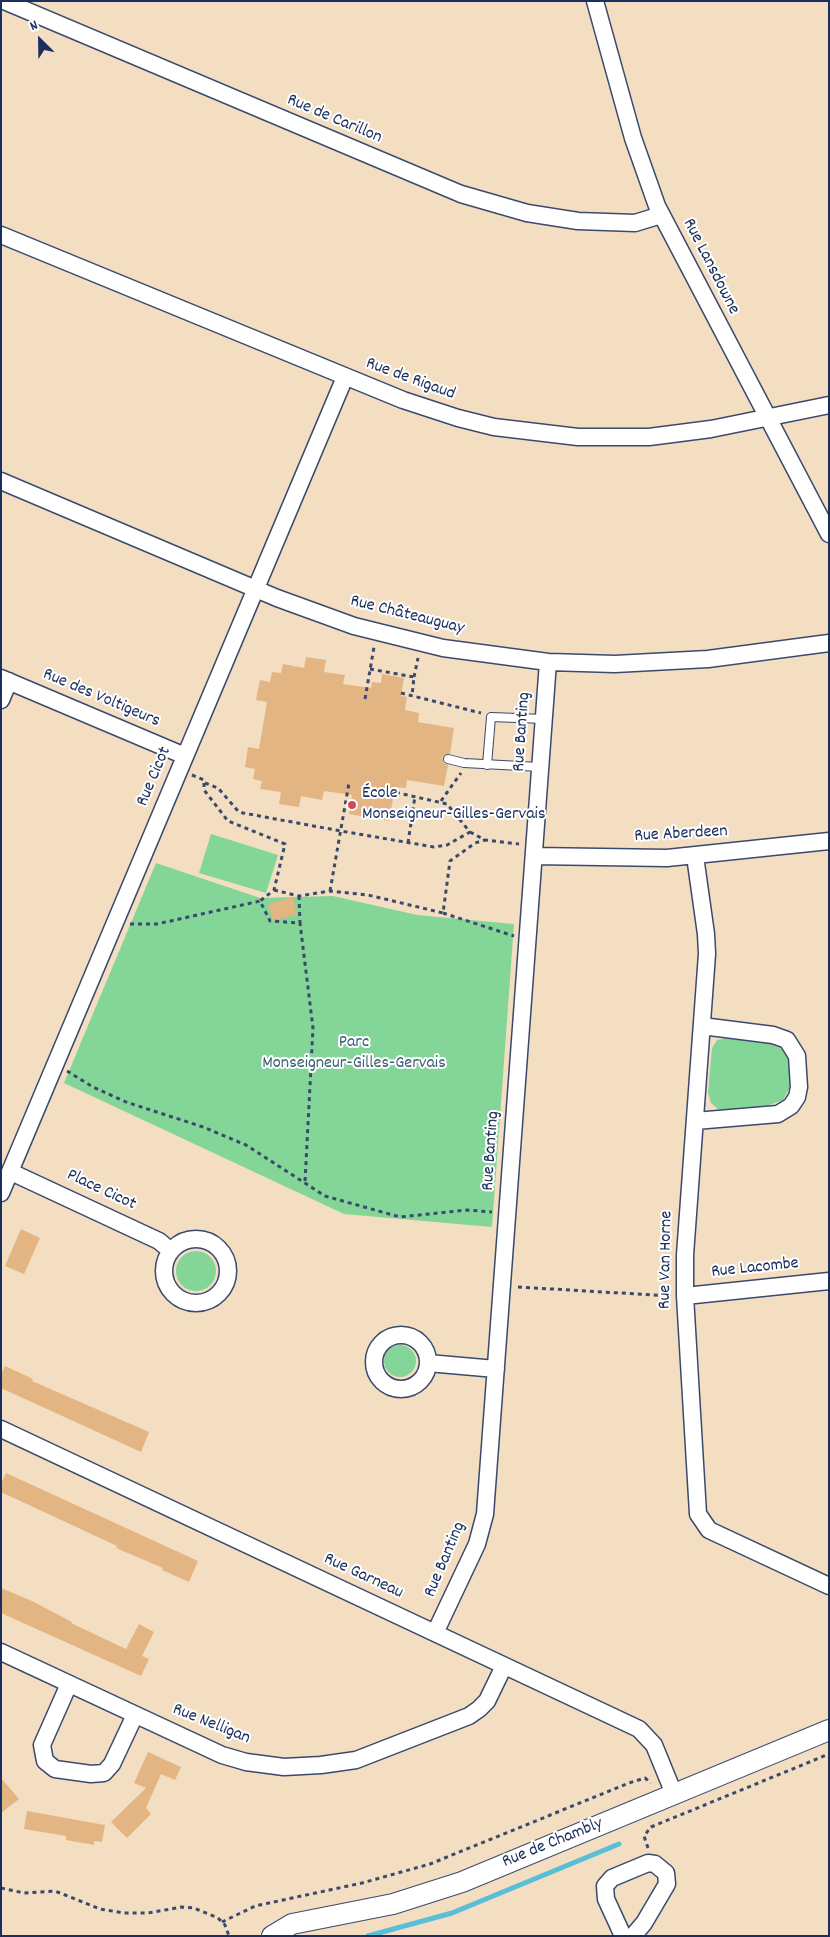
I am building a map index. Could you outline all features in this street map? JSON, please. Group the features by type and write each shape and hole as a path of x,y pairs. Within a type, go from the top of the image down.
{"street":[{"name":"Rue de Carillon","path":"4,1 394,167 476,199 527,213 578,222 635,223 661,215"},
{"name":"Rue Lansdowne","path":"595,1 640,158 661,215 829,534"},
{"name":"Rue de Rigaud","path":"1,235 403,400 458,418 512,430 603,438 649,437 711,429 829,405"},
{"name":"Rue Cicot","path":"1,1193 345,376"},
{"name":"Rue Châteauguay","path":"1,481 256,589 378,633 443,648 548,662 615,664 708,659 829,643"},
{"name":"Rue Banting","path":"435,1633 472,1554 483,1524 548,662"},
{"name":"Rue des Voltigeurs","path":"5,680 185,756"},
{"path":"1,700 5,680"},
{"name":"Rue Aberdeen","path":"534,856 637,858 696,856 829,841"},
{"name":"Rue Van Horne","path":"696,856 707,944 685,1256 678,1296 700,1518 713,1532 829,1586"},
{"path":"695,1121 778,1114 791,1106 797,1097 799,1087 797,1056 787,1040 772,1035 702,1026"},
{"name":"Place Cicot","path":"11,1172 159,1241 171,1251"},
{"name":"Rue Lacombe","path":"678,1296 829,1281"},
{"path":"428,1363 496,1369"},
{"name":"Rue Garneau","path":"1,1429 644,1732 657,1750 674,1794"},
{"name":"Rue Nelligan","path":"1,1652 234,1759 271,1766 321,1765 372,1755 474,1713 487,1701 504,1666"},
{"path":"69,1684 42,1745 45,1761 55,1769 91,1774 104,1773 112,1764 135,1715"},
{"name":"Rue de Chambly","path":"272,1936 292,1924 393,1904 462,1882 829,1730"},
{"path":"623,1936 606,1899 605,1886 609,1880 620,1875 648,1863 656,1864 666,1873 666,1884 644,1923 633,1936"}],"lane":[{"path":"487,765 490,716 544,719"},
{"path":"448,759 487,765 540,767"}],"path":[{"path":"365,699 375,644"},
{"path":"412,696 418,655"},
{"path":"370,669 414,677"},
{"path":"402,693 466,708 490,716"},
{"path":"441,801 463,771 464,762"},
{"path":"129,924 157,924 260,901 274,890 285,844 228,821 204,790 205,784 202,778 192,775"},
{"path":"330,892 349,783"},
{"path":"205,784 218,788 238,811 243,813 341,831 440,847 470,832"},
{"path":"394,792 441,801 447,804 470,832 485,840 522,844"},
{"path":"408,843 415,796"},
{"path":"444,913 450,861 475,844 485,840"},
{"path":"274,890 299,896 330,892 368,895 444,913 515,936"},
{"path":"299,896 300,923 313,1028 305,1183"},
{"path":"260,901 270,921 300,923"},
{"path":"67,1071 93,1087 126,1102 203,1127 246,1145 325,1196 400,1217 467,1210 494,1212"},
{"path":"514,1287 678,1296"},
{"path":"648,1849 644,1836 648,1829 829,1754"},
{"name":"Rue de Chambly","path":"222,1922 255,1906 362,1883 430,1864 638,1780 647,1778 651,1783"},
{"path":"1,1888 24,1893 56,1891 92,1906 124,1913 148,1913 182,1907 194,1908 208,1913 222,1922 229,1936"}],"green space":[{"path":"211,834 278,855 266,893 199,873"},
{"name":"Parc Monseigneur-Gilles-Gervais","path":"156,863 260,898 333,896 417,915 514,924 492,1227 344,1214 64,1083"},
{"path":"731,1037 768,1043 784,1050 789,1061 790,1087 783,1100 764,1107 726,1111 719,1110 711,1103 708,1093 712,1048 717,1040"},
{"path":"196,1251 210,1257 216,1271 210,1285 196,1291 182,1285 176,1271 182,1257"},
{"path":"400,1345 412,1349 416,1361 412,1373 400,1377 388,1373 384,1361 388,1349"}],"building":[{"path":"306,657 326,660 324,672 345,675 343,684 371,688 372,682 381,683 382,674 404,678 401,696 407,697 405,710 419,713 418,722 454,728 450,754 444,755 442,758 444,763 448,765 444,786 407,780 406,788 395,787 389,821 349,814 352,795 324,791 322,800 301,796 299,807 279,804 281,792 260,789 262,781 253,779 255,769 245,767 248,747 259,749 267,702 256,700 260,680 270,682 272,672 281,673 283,664 304,668"},
{"path":"293,897 297,914 273,921 268,904"},
{"path":"21,1229 40,1238 24,1274 5,1266"},
{"path":"5,1366 33,1379 32,1381 149,1432 141,1452 1,1388 1,1375"},
{"path":"6,1473 198,1561 189,1582 1,1492 1,1484"},
{"path":"1,1588 32,1601 71,1623 126,1649 139,1624 154,1632 142,1656 149,1659 141,1676 1,1613"},
{"path":"148,1752 181,1767 175,1780 161,1774 146,1808 151,1814 127,1838 111,1822 146,1788 134,1783"},
{"path":"1,1778 19,1799 1,1813"},
{"path":"27,1811 105,1825 102,1842 94,1841 94,1845 66,1840 66,1836 24,1829"}],"waterway":[{"path":"368,1936 452,1913 619,1844"}],"place":[{"name":"École Monseigneur-Gilles-Gervais","path":"352,805"}]}
